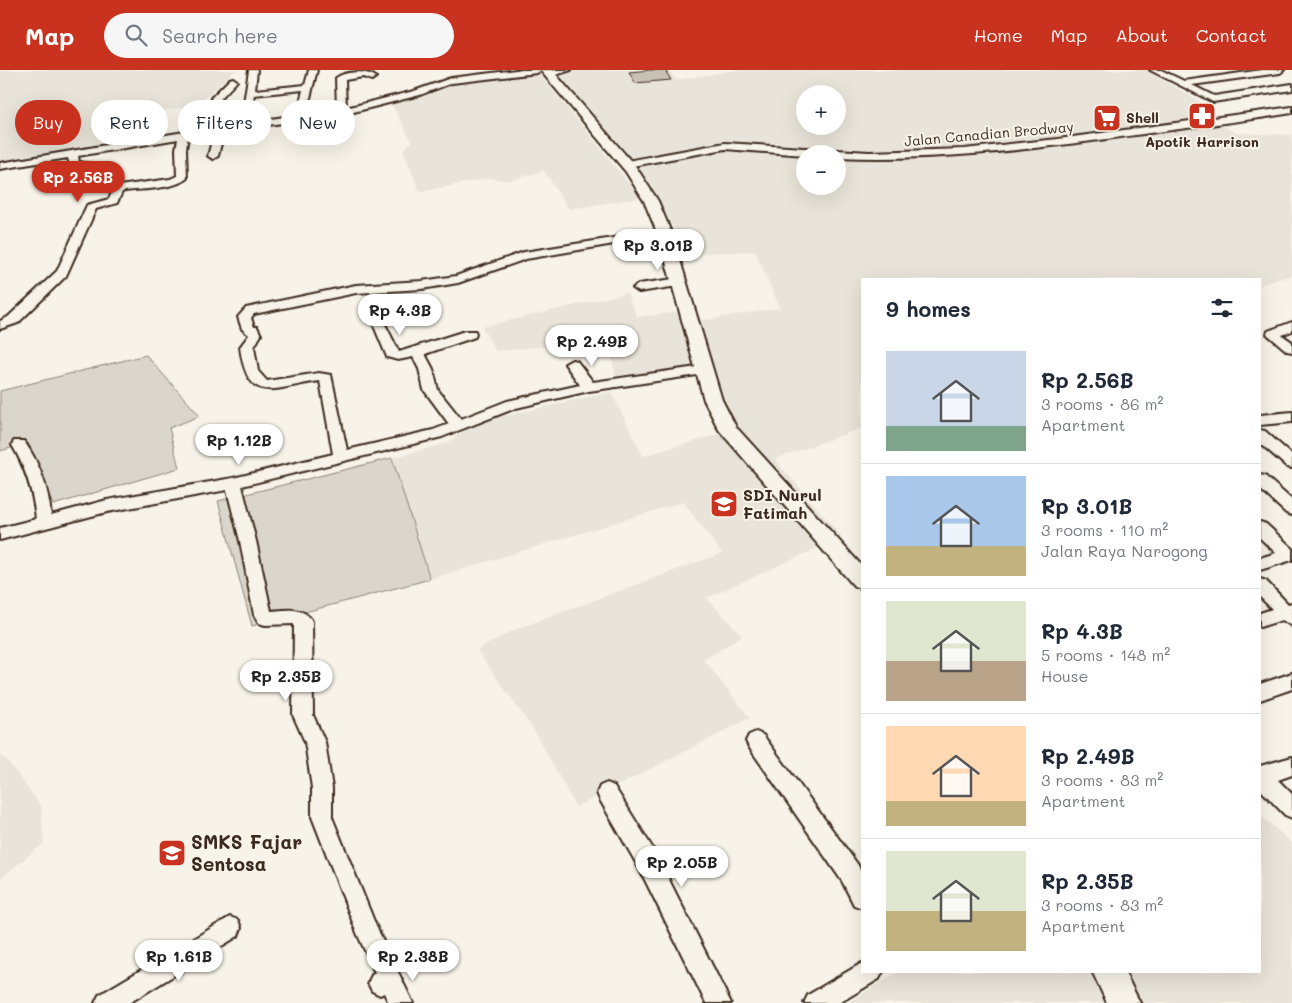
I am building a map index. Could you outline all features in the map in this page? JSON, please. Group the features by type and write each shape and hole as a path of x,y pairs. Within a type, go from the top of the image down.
{"main road":[{"path":"544,71 626,164 651,201 666,237 713,400 728,430 783,494 861,579"},
{"path":"1108,973 1124,1003"}],"street":[{"path":"249,100 253,70"},
{"path":"306,100 313,70"},
{"path":"355,109 451,82 567,70"},
{"path":"1156,71 1168,70"},
{"path":"1184,84 1280,70"},
{"path":"1156,71 1209,98 1217,99 1292,86"},
{"path":"341,100 340,79 346,73 365,74 372,77"},
{"path":"217,100 216,98 233,81"},
{"path":"250,94 310,88"},
{"name":"Jalan Canadian Brodway","path":"846,154 905,156 1015,148 1202,125 1292,110"},
{"path":"0,166 178,136"},
{"path":"0,325 13,320 62,273 91,207 114,201 118,190 123,188 172,182 182,178 182,145"},
{"path":"213,156 216,145"},
{"name":"Jalan Canadian Brodway","path":"626,164 726,146 796,151"},
{"path":"73,153 74,164 88,166"},
{"path":"341,457 326,378 319,377 268,386 260,383 251,371 248,347 256,334 248,329 244,318 250,311 356,289 422,286 458,279 524,256 620,240 666,237"},
{"path":"640,288 680,282"},
{"path":"380,326 392,354 398,356 470,334"},
{"path":"1292,326 1273,334 1292,348"},
{"path":"416,352 426,369 431,390 438,401 448,409 457,425"},
{"path":"572,364 589,387"},
{"path":"0,534 171,493 233,483 437,434 512,404 589,387 704,370"},
{"path":"1261,420 1291,418"},
{"path":"1261,436 1292,463"},
{"path":"19,445 28,458 40,490 44,522"},
{"path":"1261,481 1292,509"},
{"path":"233,483 265,618 297,617 303,621 303,715 315,742 322,788 322,817 384,980 402,1003"},
{"path":"1261,529 1291,555"},
{"path":"1261,564 1291,555"},
{"path":"1261,587 1290,614"},
{"path":"1261,620 1290,614"},
{"path":"1261,692 1292,681"},
{"path":"756,741 850,873 861,895"},
{"path":"1292,766 1261,776 1292,808"},
{"path":"607,793 647,860 720,1003"},
{"path":"107,1003 230,928"},
{"path":"816,1003 868,973"}],"shaded area":[{"path":"0,70 238,70 233,72 203,100 178,100 178,109 168,110 168,100 91,100 91,145 96,145 67,152 62,159 0,169"},
{"path":"552,70 668,70 676,80 736,70 1145,70 1211,108 1198,110 1235,133 1292,135 1292,275 1261,285 1261,278 861,278 861,428 775,459 842,537 707,598 742,636 704,660 750,718 576,807 533,729 477,650 514,630 722,553 683,502 430,579 392,458 447,443 477,422 611,392 643,456 740,428 726,409 713,372 617,382 611,355 602,335 558,345 496,351 482,327 627,293 637,317 678,312 680,322 699,321 780,308 755,251 684,254 677,234 622,147"},
{"path":"539,73 641,198 569,209 544,171 507,181 489,178 420,192 403,150 412,142 391,103 454,84"},
{"path":"146,355 200,416 169,428 179,468 53,505 28,443 0,451 0,391"},
{"path":"392,458 430,579 252,626 218,501"},
{"path":"0,756 7,760 41,806 44,843 0,879"},
{"path":"1261,816 1292,843 1292,1003 847,1003 897,973 1261,973"}],"building":[{"path":"665,70 671,80 635,83 629,72"}],"place":[{"name":"Apotik Harrison","path":"1202,116"},
{"name":"Shell","path":"1107,118"},
{"name":"SDI Nurul Fatimah","path":"724,504"},
{"name":"SMKS Fajar Sentosa","path":"172,853"}]}
